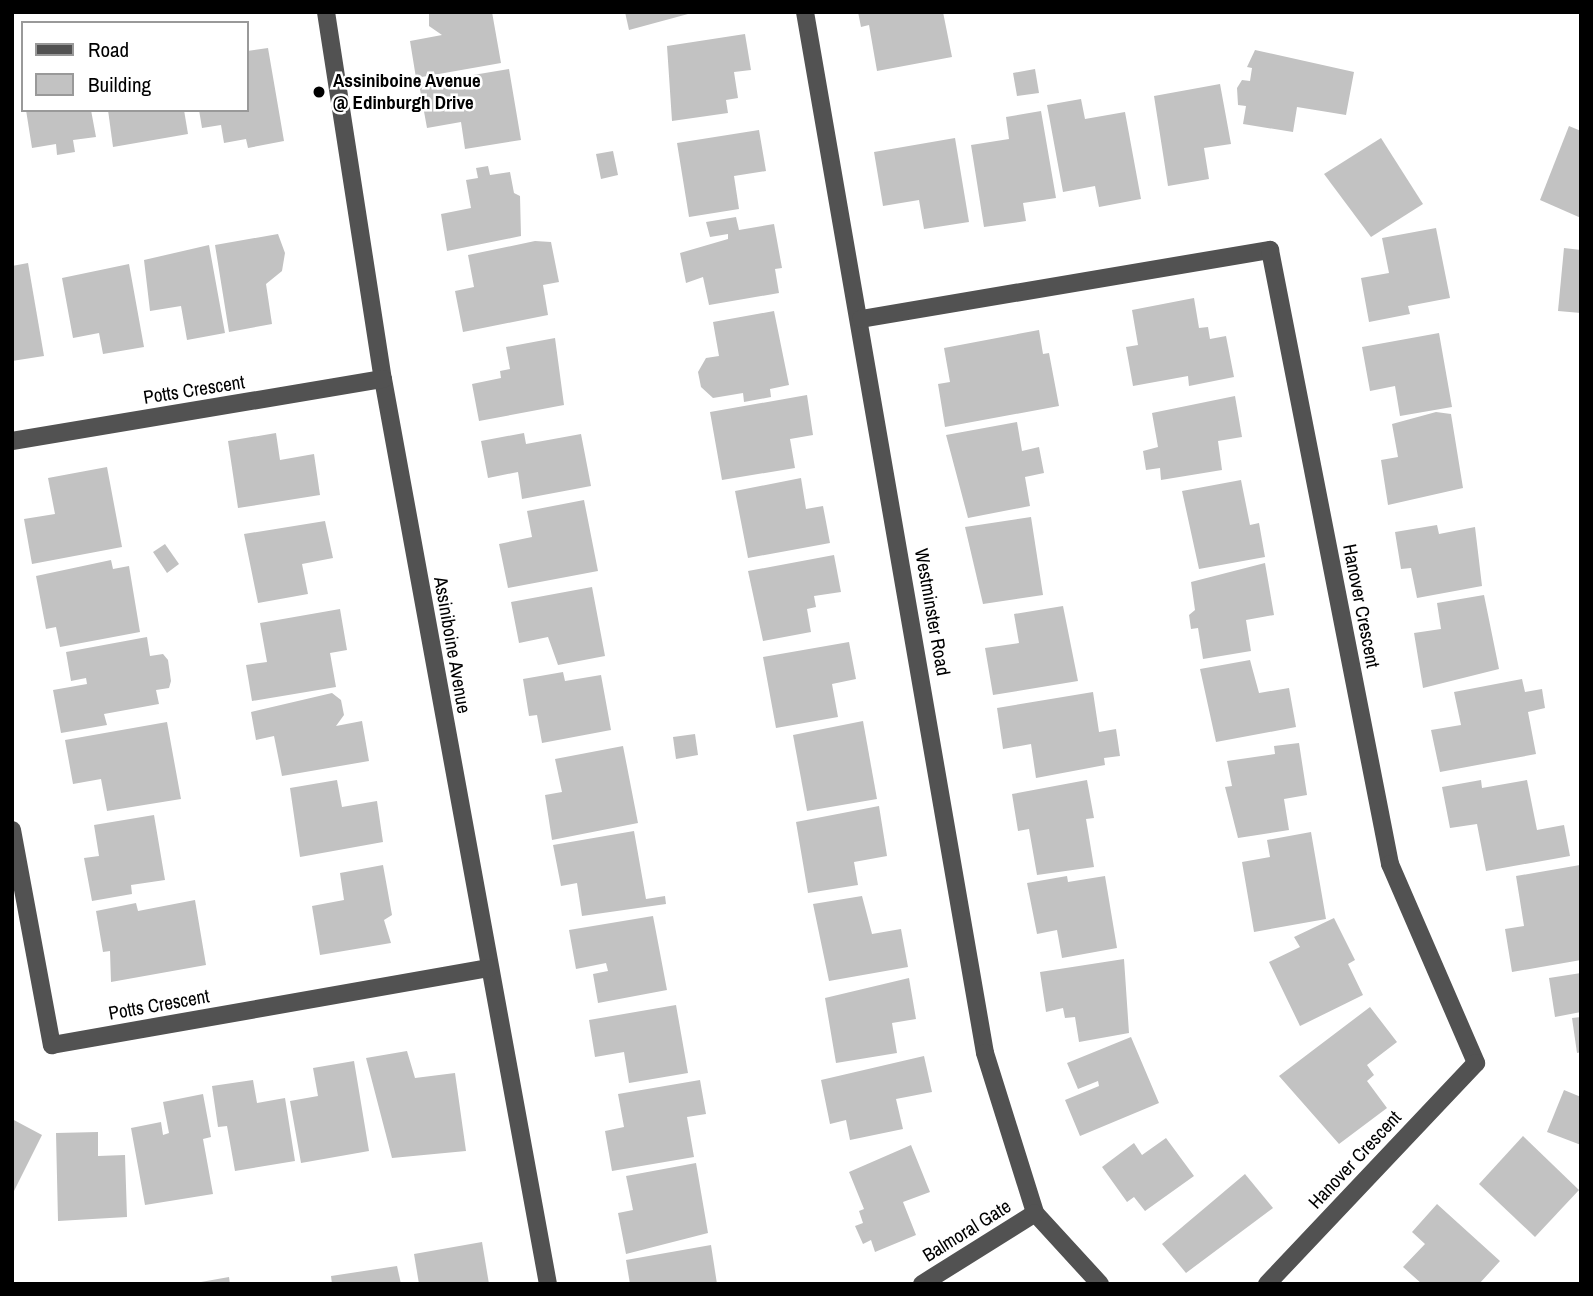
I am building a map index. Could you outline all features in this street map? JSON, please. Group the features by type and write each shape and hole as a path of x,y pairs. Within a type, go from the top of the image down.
{"street":[{"name":"Assiniboine Avenue","path":"326,12 383,379 548,1284"},
{"name":"Westminster Road","path":"805,12 861,319 985,1053 1035,1213"},
{"name":"Hanover Crescent","path":"861,319 1270,250 1390,864 1476,1063 1267,1284"},
{"name":"Potts Crescent","path":"12,441 383,379"},
{"name":"Potts Crescent","path":"12,830 52,1045 489,968"},
{"name":"Balmoral Gate","path":"922,1284 1035,1213"},
{"path":"1035,1213 1100,1284"}],"building":[{"path":"429,12 492,12 501,63 416,78 410,41 442,35 429,26"},
{"path":"625,12 688,12 688,14 629,30"},
{"path":"858,12 943,12 952,57 877,71 869,25 861,27"},
{"path":"745,34 751,70 734,72 738,98 726,100 728,113 672,121 667,46"},
{"path":"268,48 284,141 248,148 246,139 224,143 221,125 202,128 199,112 248,112 248,51"},
{"path":"1255,50 1354,72 1346,115 1297,107 1293,132 1243,124 1246,106 1238,105 1237,88 1242,80 1250,81 1252,68 1247,67"},
{"path":"509,69 521,140 465,149 461,122 427,128 419,84"},
{"path":"1035,69 1039,93 1017,96 1013,73"},
{"path":"1220,84 1231,144 1204,148 1209,179 1168,186 1154,96"},
{"path":"1081,99 1085,119 1125,112 1141,199 1099,207 1095,186 1063,192 1047,105"},
{"path":"1041,111 1056,198 1023,203 1026,221 984,227 971,145 1009,139 1006,117"},
{"path":"26,112 91,112 96,137 73,140 75,152 57,155 56,144 32,148"},
{"path":"108,112 184,112 188,134 113,147"},
{"path":"1569,126 1581,131 1581,218 1540,200"},
{"path":"759,130 766,171 734,176 739,209 689,217 677,143"},
{"path":"955,138 969,222 924,229 919,200 883,206 874,152"},
{"path":"1381,138 1423,204 1371,237 1324,174"},
{"path":"613,151 618,175 601,179 596,154"},
{"path":"488,166 490,175 510,172 514,193 520,196 521,236 447,251 441,214 471,208 466,180 478,178 476,168"},
{"path":"736,217 739,230 774,224 782,268 775,269 779,293 709,305 703,277 686,283 680,253 728,239 728,234 710,237 706,222"},
{"path":"1436,228 1450,298 1408,306 1410,314 1369,322 1361,278 1389,273 1382,238"},
{"path":"278,234 285,253 282,271 266,284 272,324 229,332 215,245"},
{"path":"535,241 551,242 559,282 543,285 548,315 463,332 455,291 474,287 468,255"},
{"path":"209,245 225,333 187,340 181,306 150,311 144,260"},
{"path":"1564,248 1581,250 1581,313 1558,311"},
{"path":"28,263 44,356 12,361 12,266"},
{"path":"129,264 144,347 103,354 99,333 73,338 62,278"},
{"path":"1194,298 1199,328 1208,327 1210,339 1226,336 1234,377 1189,386 1188,376 1133,386 1126,347 1138,345 1132,310"},
{"path":"774,311 789,385 770,389 771,397 744,402 743,393 713,398 701,387 698,372 706,358 719,356 713,322"},
{"path":"1039,330 1043,354 1049,353 1059,406 945,427 938,384 950,382 944,348"},
{"path":"1439,333 1452,407 1400,416 1395,386 1370,391 1362,347"},
{"path":"555,338 564,405 479,421 472,384 501,378 500,371 510,369 506,347"},
{"path":"807,395 813,435 790,439 795,468 722,480 710,412"},
{"path":"1235,396 1242,437 1218,441 1222,470 1161,480 1160,468 1146,470 1143,451 1158,447 1152,413"},
{"path":"1436,412 1451,414 1463,488 1388,505 1381,460 1398,457 1392,424"},
{"path":"1017,422 1022,451 1039,447 1044,473 1025,477 1030,506 968,518 946,435"},
{"path":"276,433 280,460 314,454 320,495 238,508 228,441"},
{"path":"524,433 526,444 581,434 591,486 522,499 518,472 488,478 481,441"},
{"path":"107,467 122,547 32,564 24,519 55,514 48,478"},
{"path":"801,478 806,509 823,506 830,543 748,558 735,491"},
{"path":"1241,480 1250,525 1259,523 1265,557 1199,569 1182,491"},
{"path":"584,500 598,571 508,588 499,544 532,537 527,511"},
{"path":"1031,517 1043,595 983,604 965,527"},
{"path":"325,521 333,558 302,564 308,594 258,603 244,534"},
{"path":"1437,525 1439,534 1475,527 1482,586 1417,598 1411,568 1401,569 1395,532"},
{"path":"165,544 179,564 167,573 153,552"},
{"path":"834,555 841,592 814,596 816,607 807,609 811,632 763,641 748,571"},
{"path":"111,560 113,569 129,566 140,632 60,647 56,627 46,629 36,576"},
{"path":"1265,563 1274,615 1246,620 1251,651 1203,659 1198,628 1191,629 1189,615 1195,610 1191,582"},
{"path":"592,587 605,656 558,665 548,637 519,643 511,602"},
{"path":"1484,595 1499,669 1423,688 1414,633 1441,629 1437,603"},
{"path":"1063,606 1078,681 993,695 985,648 1019,643 1014,614"},
{"path":"340,609 347,650 330,653 336,687 252,701 246,665 267,662 260,623"},
{"path":"147,637 150,656 163,654 168,660 171,681 169,688 156,690 159,704 104,714 107,725 61,733 53,690 87,684 86,678 71,681 66,652"},
{"path":"849,642 856,679 832,684 838,717 776,728 763,657"},
{"path":"1250,660 1259,693 1289,688 1296,727 1216,742 1200,669"},
{"path":"563,672 565,681 601,675 611,730 542,743 537,715 529,716 523,679"},
{"path":"1522,679 1525,692 1542,689 1545,708 1528,712 1536,754 1440,772 1431,730 1461,725 1454,692"},
{"path":"1093,692 1099,732 1116,729 1120,756 1104,758 1105,765 1036,778 1031,744 1003,749 997,708"},
{"path":"332,693 341,700 344,715 336,726 362,721 369,761 282,776 274,736 256,740 251,712"},
{"path":"863,721 877,799 807,811 793,735"},
{"path":"167,722 181,799 107,811 101,779 73,784 65,740"},
{"path":"695,734 698,755 676,759 673,737"},
{"path":"1299,743 1307,795 1284,799 1289,830 1238,838 1225,787 1232,786 1227,761 1275,754 1274,746"},
{"path":"623,746 638,823 552,840 545,795 562,792 555,759"},
{"path":"337,780 342,807 377,801 383,842 300,857 290,788"},
{"path":"1087,780 1094,818 1086,819 1094,867 1037,875 1029,829 1018,831 1012,794"},
{"path":"1481,780 1482,788 1527,780 1537,830 1564,825 1570,856 1486,871 1477,824 1450,828 1442,787"},
{"path":"879,806 887,856 854,862 858,885 808,893 796,822"},
{"path":"154,815 165,880 131,885 132,894 92,901 84,858 99,856 94,825"},
{"path":"634,831 646,899 665,896 666,904 582,916 577,883 561,886 553,845"},
{"path":"1311,832 1326,919 1254,932 1242,862 1270,857 1267,840"},
{"path":"383,865 392,915 384,920 391,943 320,955 312,906 344,900 340,873"},
{"path":"1580,865 1581,960 1512,972 1505,929 1524,926 1516,876"},
{"path":"1067,876 1068,882 1105,876 1117,948 1062,958 1057,930 1037,934 1027,883"},
{"path":"862,896 872,934 901,929 908,967 829,981 813,904"},
{"path":"195,900 206,965 111,982 110,951 103,952 96,911 136,903 138,911"},
{"path":"653,916 667,990 598,1003 593,974 608,971 606,963 576,969 569,930"},
{"path":"1334,918 1355,960 1348,964 1363,995 1300,1026 1269,962 1300,947 1294,937"},
{"path":"1124,959 1129,1033 1079,1042 1075,1017 1065,1018 1063,1008 1046,1012 1040,972"},
{"path":"1581,973 1581,1012 1555,1017 1549,978"},
{"path":"909,978 916,1019 892,1023 897,1053 836,1063 825,998"},
{"path":"676,1005 688,1073 629,1083 624,1052 595,1057 589,1020"},
{"path":"1370,1007 1397,1042 1367,1065 1374,1075 1367,1081 1387,1108 1339,1144 1279,1076"},
{"path":"1581,1017 1581,1052 1577,1053 1572,1018"},
{"path":"1131,1037 1159,1103 1080,1136 1065,1100 1099,1086 1098,1081 1078,1089 1067,1063"},
{"path":"407,1051 415,1078 455,1073 466,1151 392,1158 366,1058"},
{"path":"924,1056 932,1092 896,1099 903,1129 850,1140 846,1120 830,1124 821,1080"},
{"path":"354,1061 369,1151 301,1163 290,1101 318,1096 313,1068"},
{"path":"253,1080 257,1103 285,1098 295,1161 235,1171 227,1126 218,1127 212,1086"},
{"path":"700,1080 706,1114 687,1117 694,1157 612,1171 605,1131 624,1127 618,1094"},
{"path":"1564,1090 1581,1097 1581,1145 1547,1132"},
{"path":"203,1094 211,1137 203,1139 213,1194 145,1205 131,1128 161,1122 163,1135 169,1133 163,1102"},
{"path":"12,1119 42,1135 12,1195"},
{"path":"98,1132 98,1156 125,1155 127,1217 58,1221 56,1133"},
{"path":"1523,1136 1579,1190 1535,1237 1479,1184"},
{"path":"1166,1138 1194,1176 1145,1211 1134,1197 1127,1202 1102,1167 1134,1143 1142,1155"},
{"path":"911,1145 930,1192 903,1202 916,1235 875,1252 871,1240 863,1244 855,1226 863,1223 859,1211 864,1209 849,1172"},
{"path":"696,1163 708,1233 626,1254 618,1213 633,1210 626,1176"},
{"path":"1245,1174 1273,1208 1186,1273 1162,1244"},
{"path":"1437,1204 1500,1261 1479,1284 1422,1284 1403,1267 1425,1244 1412,1232"},
{"path":"482,1242 489,1284 419,1284 414,1254"},
{"path":"711,1245 717,1284 630,1284 626,1260"},
{"path":"397,1266 401,1284 332,1284 331,1276"},
{"path":"229,1277 230,1284 201,1284 201,1282"}],"place":[{"name":"Assiniboine Avenue @ Edinburgh Drive","path":"319,92"}]}
